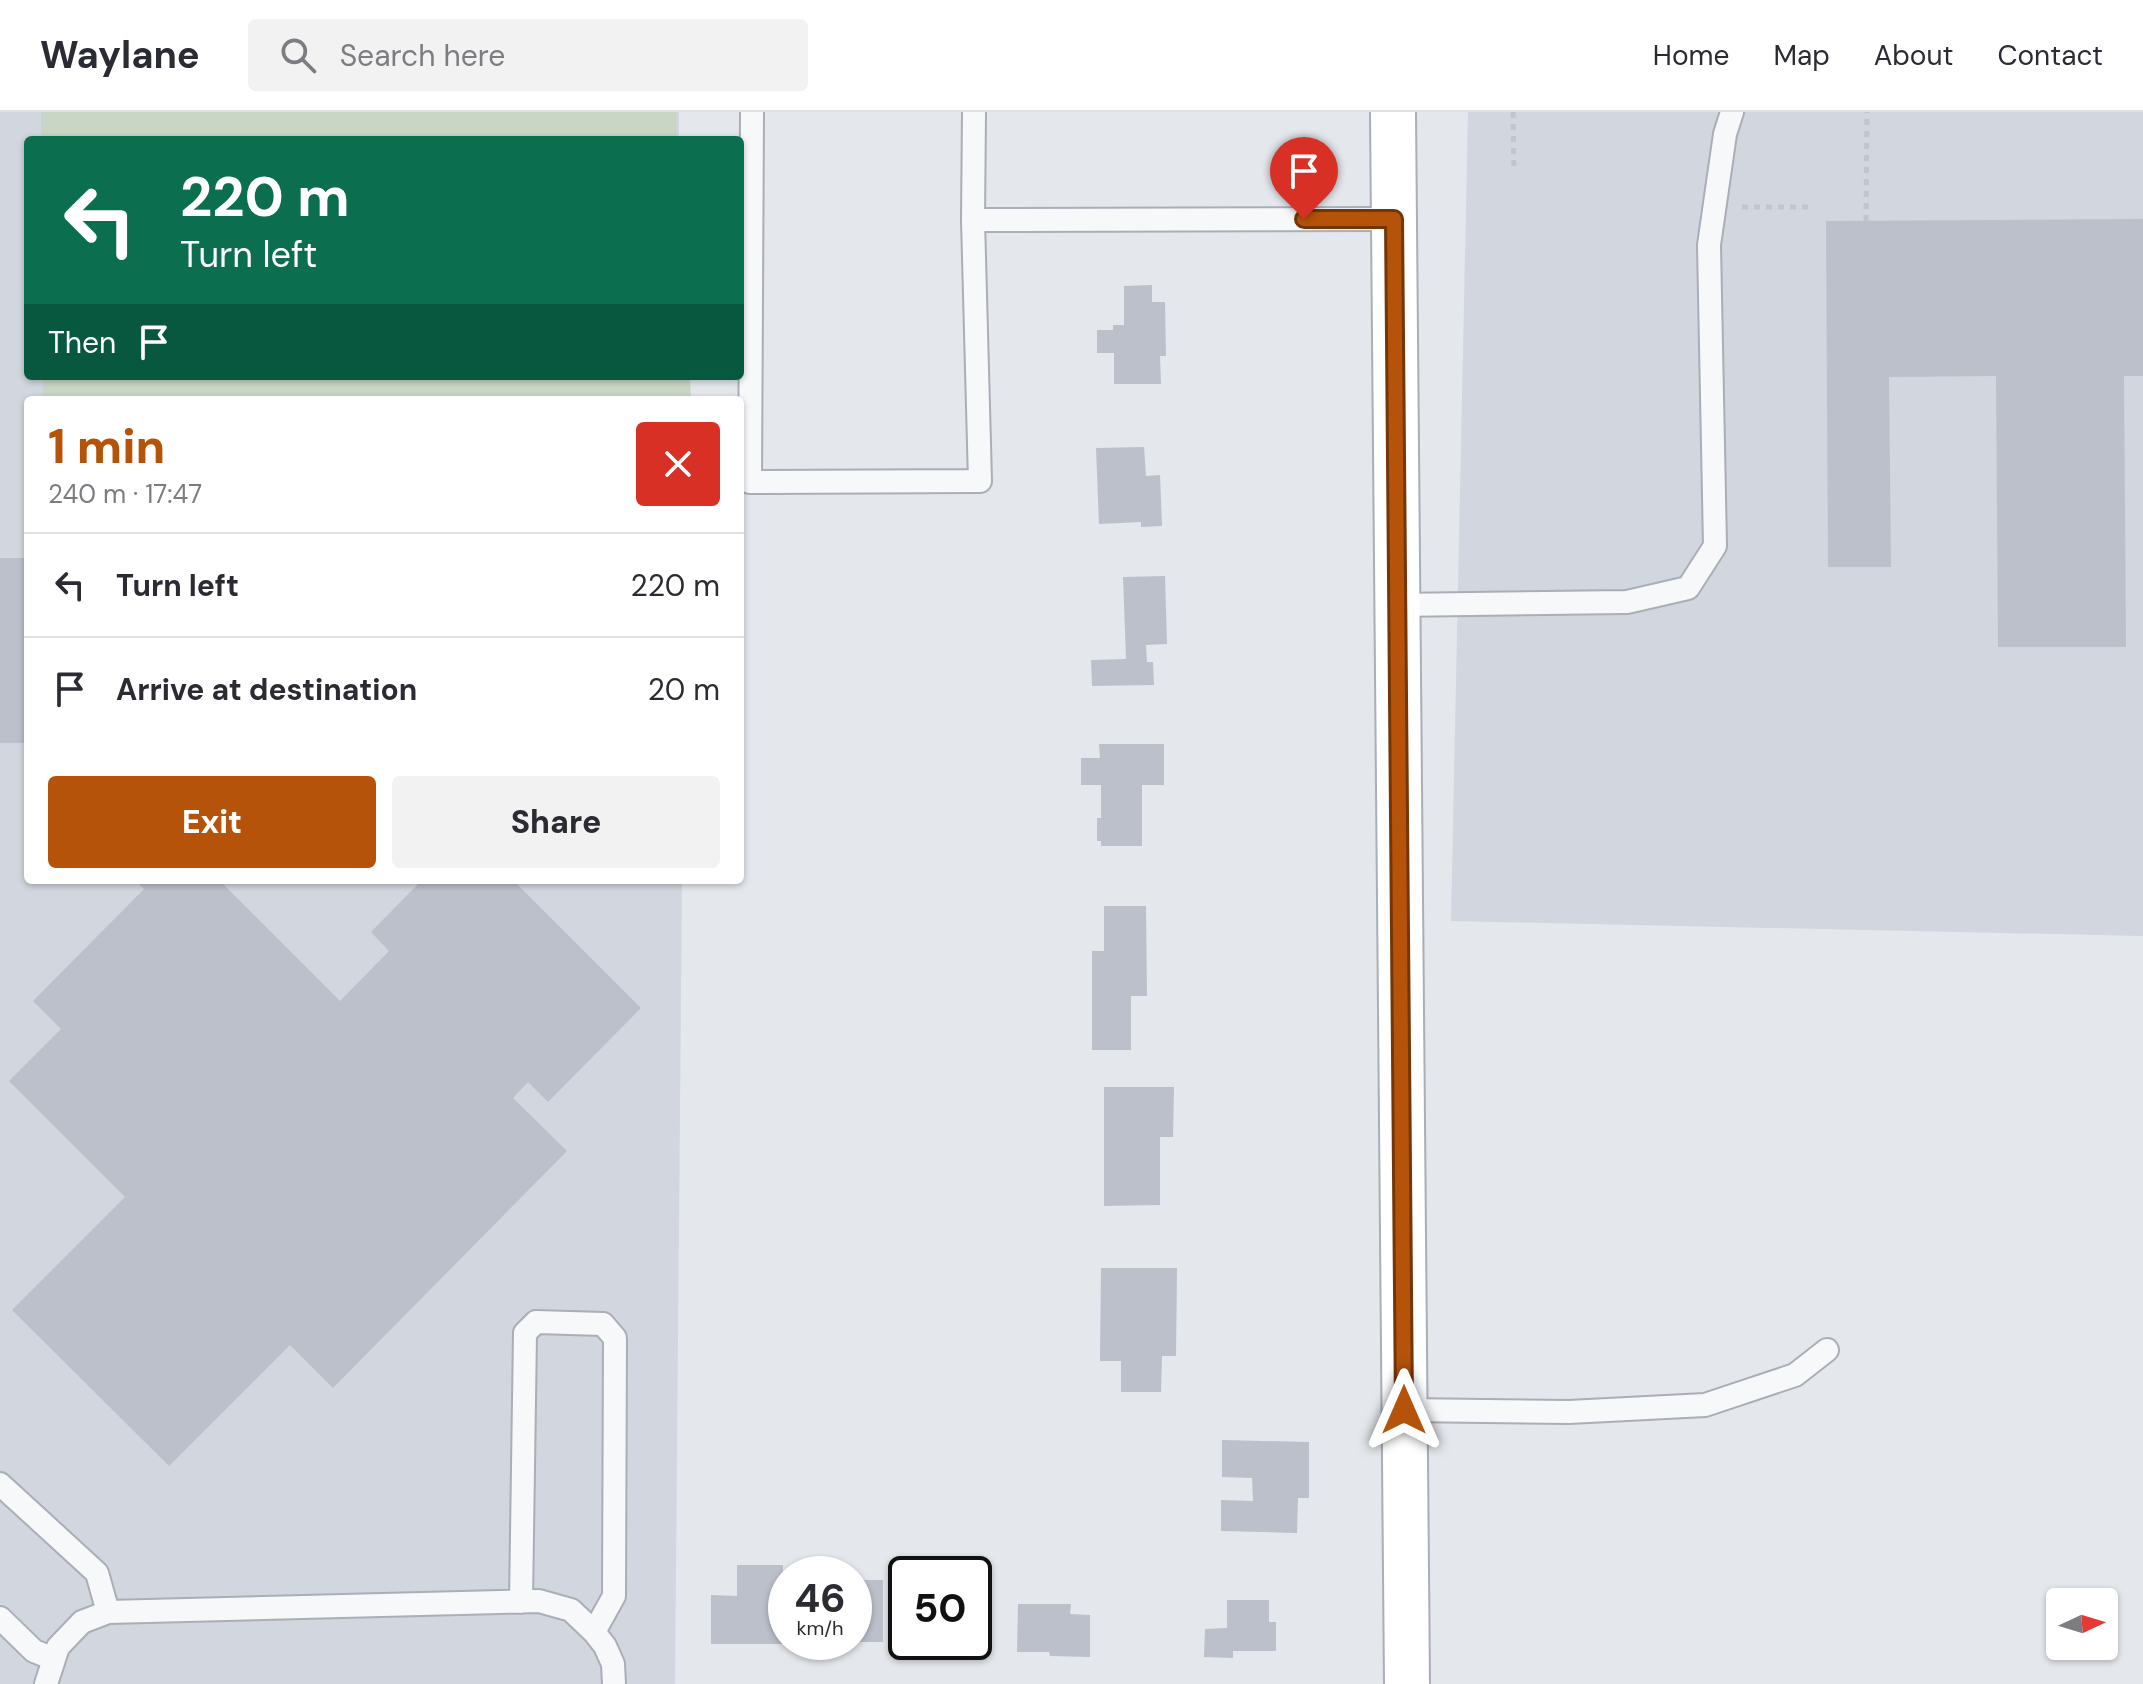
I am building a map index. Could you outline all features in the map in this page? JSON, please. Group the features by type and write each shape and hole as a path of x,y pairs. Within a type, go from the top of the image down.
{"main road":[{"path":"1393,112 1407,1684"}],"lane":[{"path":"752,112 750,482 980,481 973,220 974,112"},
{"path":"1396,605 1627,602 1688,588 1715,546 1709,245 1725,134 1732,112"},
{"path":"973,220 1394,219"},
{"path":"521,1602 525,1333 536,1322 603,1324 615,1338 614,1596 594,1632"},
{"path":"1404,1410 1569,1412 1705,1405 1795,1375 1827,1350"},
{"path":"0,1484 97,1573 108,1612"},
{"path":"46,1684 58,1647 82,1622 108,1612 539,1601 571,1610 594,1632 613,1664 614,1684"},
{"path":"0,1618 34,1651 54,1659"}],"path":[{"path":"1513,112 1514,170"},
{"path":"1866,221 1867,112"},
{"path":"1737,207 1810,207"}],"shaded area":[{"path":"0,112 679,112 679,136 24,136 24,380 680,380 680,396 24,396 24,884 682,884 675,1684 0,1684"},
{"path":"1468,112 2143,112 2143,936 1451,921"}],"green space":[{"path":"41,112 676,112 677,136 41,136"},
{"path":"43,380 690,380 691,396 43,396"}],"building":[{"path":"2143,219 2143,376 2124,376 2126,647 1998,647 1996,376 1889,377 1891,567 1828,567 1826,221"},
{"path":"1152,285 1152,302 1165,302 1166,356 1160,356 1161,384 1114,384 1114,353 1097,353 1097,330 1113,330 1113,325 1124,325 1124,286"},
{"path":"1144,447 1146,476 1160,475 1162,526 1141,527 1141,522 1099,524 1096,448"},
{"path":"0,558 24,558 24,743 0,743"},
{"path":"1165,576 1167,644 1146,645 1147,662 1153,662 1154,685 1092,686 1091,660 1126,659 1123,577"},
{"path":"1099,744 1164,744 1164,785 1142,785 1142,846 1101,846 1101,841 1097,841 1101,785 1081,785 1081,758 1100,758"},
{"path":"139,884 223,884 340,1001 389,951 371,932 418,884 517,884 641,1008 548,1102 528,1082 513,1098 567,1151 333,1388 290,1345 169,1466 12,1310 125,1197 9,1081 61,1029 33,1001 144,889"},
{"path":"1104,906 1146,906 1147,996 1131,996 1131,1050 1092,1050 1092,951 1104,951"},
{"path":"1104,1087 1174,1087 1173,1137 1160,1137 1160,1205 1104,1206"},
{"path":"1101,1268 1177,1268 1176,1356 1162,1356 1161,1392 1121,1392 1121,1361 1100,1361"},
{"path":"1222,1440 1309,1442 1309,1498 1298,1498 1297,1533 1221,1531 1221,1500 1253,1501 1252,1478 1222,1477"},
{"path":"737,1565 768,1565 768,1644 711,1644 711,1595 737,1596"},
{"path":"872,1580 883,1580 883,1642 872,1642"},
{"path":"1227,1600 1269,1600 1269,1622 1276,1622 1276,1651 1233,1651 1233,1658 1204,1657 1205,1629 1227,1628"},
{"path":"1018,1604 1071,1604 1070,1614 1090,1615 1090,1657 1017,1652"}],"route":[{"path":"1304,219 1394,219 1404,1410"}]}
